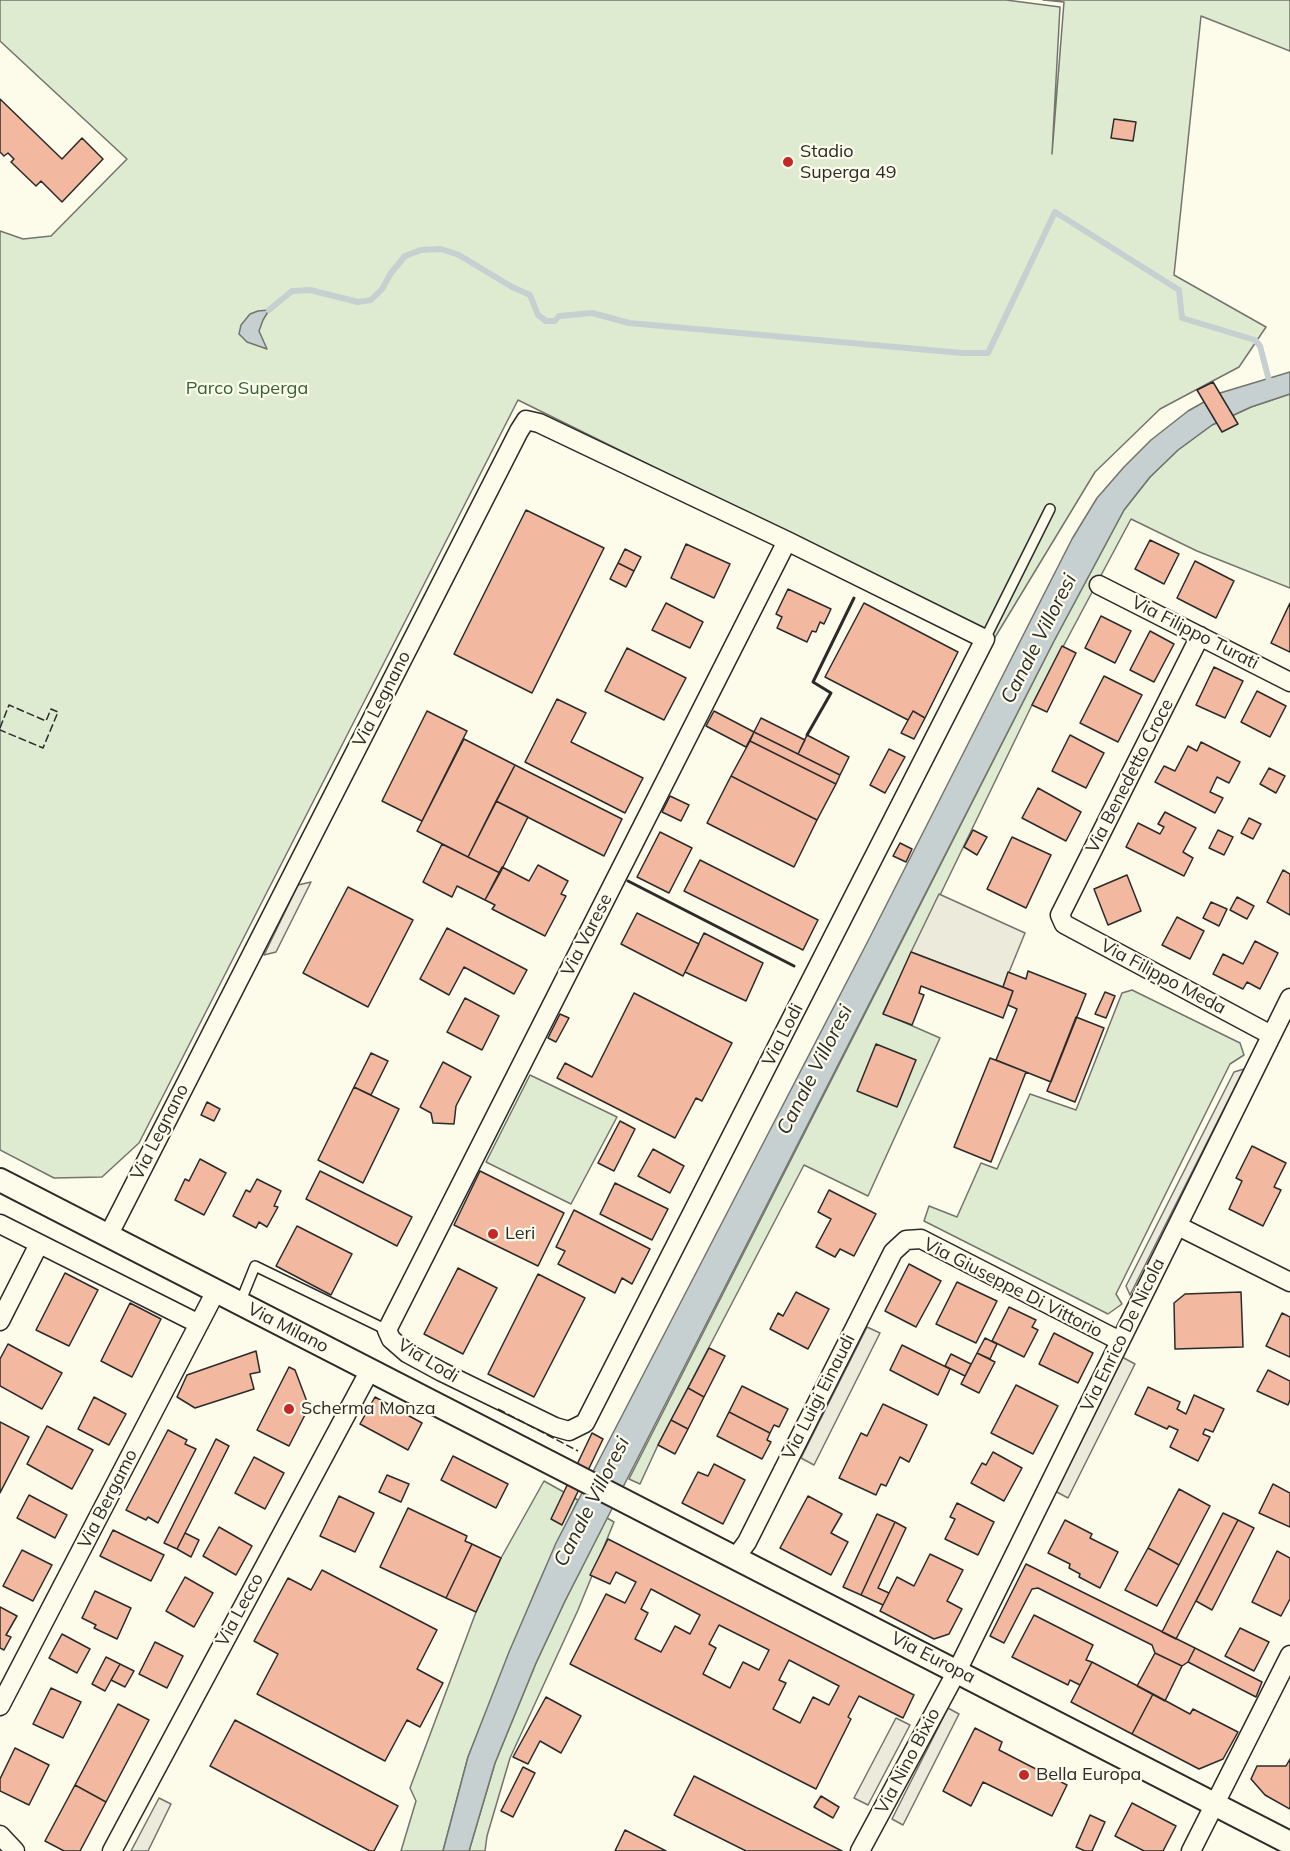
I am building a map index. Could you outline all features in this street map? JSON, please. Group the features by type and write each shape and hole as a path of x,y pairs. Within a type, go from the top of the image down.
{"street":[{"name":"Via Legnano","path":"108,1236 526,420 539,423 787,541"},
{"path":"787,541 985,639"},
{"name":"Via Varese","path":"387,1330 787,541"},
{"name":"Via Filippo Turati","path":"1099,585 1290,682"},
{"name":"Via Benedetto Croce","path":"1060,915 1200,636"},
{"name":"Via Lodi","path":"387,1330 391,1339 407,1353 555,1427 569,1431 585,1423 985,639"},
{"name":"Via Filippo Meda","path":"1060,915 1064,924 1271,1035"},
{"name":"Via Enrico De Nicola","path":"957,1671 1290,998"},
{"name":"Via Milano","path":"0,1180 577,1476"},
{"path":"0,1224 199,1324"},
{"path":"1178,1226 1290,1282"},
{"name":"Via Giuseppe Di Vittorio","path":"906,1240 921,1239 1120,1341"},
{"name":"Via Luigi Einaudi","path":"736,1557 747,1542 893,1252 906,1240"},
{"path":"0,1322 39,1244"},
{"name":"Via Bergamo","path":"0,1706 216,1291"},
{"name":"Via Lecco","path":"112,1851 370,1370"},
{"name":"Via Europa","path":"577,1476 1290,1843"},
{"path":"1191,1851 1290,1655"},
{"name":"Via Nino Bixio","path":"860,1851 957,1671"},
{"path":"0,1835 15,1851"}],"lane":[{"path":"985,639 1050,509"},
{"path":"240,1303 255,1266 387,1330"}],"green space":[{"name":"Parco Superga","path":"0,0 1006,0 1060,7 1052,154 1064,2 1043,0 1290,0 1290,51 1201,16 1174,275 1266,327 1239,367 1160,409 1095,472 994,639 964,620 518,400 139,1143 102,1177 54,1178 0,1150 0,231 23,239 51,236 127,159 0,41"},
{"path":"1290,394 1290,588 1197,551 1131,519 1032,705 883,1013 940,1038 868,1196 804,1165 658,1445 640,1484 629,1479 1054,641 1124,510 1150,477 1178,450 1212,425 1251,407"},
{"path":"1132,990 1240,1043 1244,1055 1230,1064 1116,1294 1122,1304 1108,1314 924,1221 929,1206 957,1217 981,1163 997,1169 1030,1094 1076,1110 1122,993"},
{"path":"530,1075 617,1117 571,1204 486,1162"},
{"path":"544,1481 578,1500 537,1587 468,1757 443,1851 401,1851 416,1801 410,1788 476,1612 501,1558"},
{"path":"607,1518 614,1522 578,1610 510,1758 487,1836 485,1851 469,1851 495,1763 536,1663"}],"shaded area":[{"path":"311,882 276,952 264,955 298,885"},
{"path":"939,894 1025,933 1003,987 911,952"},
{"path":"1244,1069 1130,1295 1126,1286 1234,1072"},
{"path":"867,1327 880,1333 814,1465 801,1458"},
{"path":"1122,1357 1135,1364 1068,1498 1055,1491"},
{"path":"948,1708 959,1714 903,1825 892,1819"},
{"path":"896,1718 910,1725 868,1805 854,1798"},
{"path":"159,1798 171,1804 148,1851 131,1851"}],"water":[{"path":"269,310 259,331 267,349 247,342 239,334 241,325 250,314"},
{"name":"Canale Villoresi","path":"1290,372 1290,394 1251,407 1212,425 1178,450 1150,477 1124,510 1054,641 565,1601 536,1663 495,1763 469,1851 443,1851 468,1757 509,1652 556,1543 869,939 1072,539 1097,498 1124,467 1151,440 1188,411 1220,393"}],"building":[{"path":"0,99 62,159 82,138 103,159 62,202 41,181 36,186 11,162 14,159 8,153 4,156 0,152"},
{"path":"1114,119 1136,122 1133,141 1111,138"},
{"path":"1213,382 1238,424 1222,432 1197,390"},
{"path":"526,510 604,548 532,693 454,654"},
{"path":"1150,540 1179,554 1164,584 1135,569"},
{"path":"686,544 730,564 714,598 671,578"},
{"path":"625,549 641,557 634,571 618,563"},
{"path":"1195,561 1234,581 1216,618 1177,598"},
{"path":"618,563 634,571 626,587 610,579"},
{"path":"788,589 831,609 824,624 820,622 816,632 812,631 807,642 777,628 782,617 776,614"},
{"path":"666,603 703,622 690,648 652,630"},
{"path":"864,603 958,652 925,718 913,711 908,720 825,677"},
{"path":"1290,603 1290,652 1271,643"},
{"path":"1101,616 1131,631 1115,663 1085,648"},
{"path":"1150,631 1174,644 1154,682 1130,670"},
{"path":"1062,646 1076,653 1047,712 1032,705"},
{"path":"627,648 686,678 664,720 605,691"},
{"path":"1214,667 1243,681 1225,718 1196,705"},
{"path":"1104,676 1142,695 1118,742 1080,723"},
{"path":"1257,691 1286,706 1270,737 1241,722"},
{"path":"557,699 586,713 571,742 643,778 625,813 525,762"},
{"path":"427,711 467,731 422,821 382,801"},
{"path":"714,711 754,732 746,747 706,726"},
{"path":"913,711 925,718 914,739 901,733"},
{"path":"761,718 805,740 798,754 754,732"},
{"path":"754,732 840,775 836,784 750,741"},
{"path":"807,735 849,757 840,775 798,754"},
{"path":"1070,735 1104,753 1086,788 1052,771"},
{"path":"464,739 515,765 468,857 417,831"},
{"path":"750,741 836,784 817,820 731,776"},
{"path":"1201,742 1240,762 1229,783 1217,777 1210,792 1223,798 1215,813 1155,782 1164,766 1175,771 1188,746 1197,751"},
{"path":"889,749 905,757 885,793 870,785"},
{"path":"515,765 622,819 604,856 496,801"},
{"path":"1269,768 1285,776 1276,793 1260,784"},
{"path":"731,776 817,820 794,867 707,823"},
{"path":"1038,788 1081,812 1066,841 1022,818"},
{"path":"670,796 689,805 681,821 662,812"},
{"path":"496,801 528,817 500,873 468,857"},
{"path":"1165,812 1196,828 1183,852 1193,858 1184,876 1126,847 1138,823 1160,834 1164,827 1158,824"},
{"path":"1249,818 1261,824 1253,839 1241,833"},
{"path":"973,830 987,837 977,855 964,847"},
{"path":"1218,830 1233,837 1224,855 1209,848"},
{"path":"660,832 692,848 669,893 637,877"},
{"path":"1012,837 1051,855 1026,908 987,889"},
{"path":"900,843 912,849 906,862 893,856"},
{"path":"442,844 500,873 485,900 457,886 452,897 423,882"},
{"path":"700,860 818,920 803,950 684,891"},
{"path":"538,865 568,881 561,894 566,896 545,936 492,909 495,905 485,900 502,867 529,881"},
{"path":"1283,870 1290,874 1290,915 1267,902"},
{"path":"1127,875 1141,911 1108,925 1094,889"},
{"path":"348,887 413,920 368,1007 303,973"},
{"path":"1237,897 1254,906 1247,919 1230,910"},
{"path":"1211,902 1227,909 1219,926 1203,918"},
{"path":"637,913 699,944 683,976 621,944"},
{"path":"1177,917 1204,931 1190,959 1162,945"},
{"path":"447,928 527,970 514,994 464,967 449,995 420,979"},
{"path":"704,933 763,963 746,1001 685,972"},
{"path":"1255,941 1278,953 1260,989 1247,982 1243,989 1213,974 1223,954 1243,964"},
{"path":"911,952 1013,991 1003,1018 921,986 919,993 924,995 912,1025 883,1014"},
{"path":"1028,971 1086,994 1051,1082 996,1060 1017,1009 1008,1005 1013,991 1003,987 1008,972 1026,979"},
{"path":"1105,992 1115,996 1106,1018 1095,1014"},
{"path":"634,993 732,1043 702,1101 696,1098 675,1138 557,1078 565,1063 592,1077"},
{"path":"465,998 499,1016 482,1050 447,1032"},
{"path":"560,1014 569,1018 556,1042 548,1038"},
{"path":"1076,1017 1104,1028 1075,1102 1047,1091"},
{"path":"876,1044 916,1060 897,1107 857,1091"},
{"path":"371,1053 388,1061 371,1095 354,1087"},
{"path":"990,1058 1026,1072 991,1162 954,1147"},
{"path":"443,1062 471,1077 456,1106 454,1124 433,1123 431,1113 420,1107"},
{"path":"354,1087 399,1109 363,1183 318,1160"},
{"path":"207,1102 220,1109 214,1121 201,1115"},
{"path":"620,1121 635,1129 614,1171 598,1163"},
{"path":"1252,1146 1286,1163 1274,1187 1281,1190 1263,1226 1229,1209 1242,1181 1236,1178"},
{"path":"653,1149 684,1166 670,1193 638,1176"},
{"path":"200,1159 226,1173 204,1215 175,1200 185,1179 189,1181"},
{"path":"320,1171 412,1217 397,1246 306,1199"},
{"path":"480,1171 564,1213 538,1266 454,1225"},
{"path":"257,1179 281,1191 274,1206 278,1207 267,1227 259,1222 256,1228 233,1216 246,1190 250,1192"},
{"path":"615,1183 668,1209 652,1240 600,1214"},
{"path":"829,1190 876,1214 854,1256 840,1249 835,1257 816,1247 831,1219 818,1212"},
{"path":"574,1210 650,1249 632,1284 622,1278 615,1293 558,1264 565,1251 556,1247"},
{"path":"297,1226 352,1254 331,1295 276,1266"},
{"path":"909,1264 941,1281 916,1327 885,1311"},
{"path":"458,1268 497,1288 463,1354 424,1334"},
{"path":"65,1273 98,1290 69,1346 36,1330"},
{"path":"538,1274 585,1298 534,1397 488,1374"},
{"path":"957,1282 997,1301 976,1343 936,1324"},
{"path":"796,1292 829,1309 808,1349 770,1329 778,1313 783,1316"},
{"path":"1241,1292 1243,1347 1175,1349 1174,1303 1185,1294"},
{"path":"130,1303 161,1319 132,1377 101,1361"},
{"path":"1009,1307 1036,1320 1032,1327 1038,1330 1024,1357 992,1341"},
{"path":"1282,1313 1290,1317 1290,1357 1266,1346"},
{"path":"1054,1333 1093,1353 1078,1383 1039,1364"},
{"path":"985,1338 997,1344 990,1359 977,1353"},
{"path":"8,1344 62,1373 42,1409 0,1386 0,1359"},
{"path":"902,1345 950,1369 938,1395 890,1370"},
{"path":"709,1348 725,1356 704,1397 688,1388"},
{"path":"256,1351 260,1372 250,1374 254,1389 195,1408 177,1397 187,1375"},
{"path":"977,1353 995,1362 979,1393 961,1384"},
{"path":"951,1354 971,1364 965,1376 945,1366"},
{"path":"289,1367 295,1370 309,1407 289,1446 257,1430"},
{"path":"1268,1370 1290,1381 1288,1405 1257,1391"},
{"path":"1016,1385 1058,1406 1033,1454 991,1433"},
{"path":"742,1386 788,1409 779,1427 774,1425 770,1433 729,1412"},
{"path":"1148,1387 1180,1402 1177,1409 1186,1414 1194,1395 1224,1409 1213,1432 1205,1429 1203,1434 1210,1437 1198,1461 1170,1447 1178,1430 1169,1426 1167,1429 1135,1414"},
{"path":"688,1388 704,1397 688,1429 671,1420"},
{"path":"94,1397 126,1414 109,1445 78,1429"},
{"path":"375,1397 422,1423 408,1450 360,1424"},
{"path":"883,1404 927,1425 909,1462 900,1457 886,1486 881,1484 876,1495 839,1478 861,1433 867,1436"},
{"path":"729,1412 770,1433 767,1440 771,1442 762,1459 717,1436"},
{"path":"671,1420 688,1429 675,1454 658,1445"},
{"path":"0,1422 29,1437 0,1493"},
{"path":"47,1426 93,1450 72,1489 27,1464"},
{"path":"168,1430 187,1440 185,1444 196,1449 158,1523 126,1510"},
{"path":"592,1433 603,1439 562,1525 551,1519"},
{"path":"216,1439 229,1446 177,1549 164,1543"},
{"path":"993,1452 1022,1468 1004,1501 971,1483 982,1463 986,1465"},
{"path":"453,1456 508,1484 496,1508 441,1480"},
{"path":"254,1457 284,1473 265,1509 235,1493"},
{"path":"714,1464 745,1480 723,1524 682,1503 698,1472 708,1476"},
{"path":"387,1475 409,1484 401,1502 379,1492"},
{"path":"1273,1484 1290,1493 1290,1527 1259,1513"},
{"path":"1179,1489 1210,1506 1179,1565 1148,1548"},
{"path":"29,1495 67,1515 55,1538 17,1518"},
{"path":"339,1496 374,1513 355,1552 320,1536"},
{"path":"808,1496 842,1514 831,1533 848,1542 831,1575 780,1548"},
{"path":"957,1503 994,1522 978,1555 945,1539 955,1519 950,1517"},
{"path":"408,1508 467,1536 465,1541 472,1544 446,1598 380,1567"},
{"path":"1223,1513 1238,1520 1176,1639 1162,1632"},
{"path":"877,1514 895,1522 861,1595 843,1587"},
{"path":"1065,1520 1092,1534 1090,1538 1118,1552 1100,1588 1079,1577 1080,1574 1069,1568 1070,1564 1048,1553"},
{"path":"1238,1520 1254,1528 1212,1610 1196,1601"},
{"path":"895,1522 906,1528 878,1588 889,1593 883,1605 861,1595"},
{"path":"219,1527 252,1546 236,1575 203,1556"},
{"path":"113,1530 164,1555 151,1581 100,1556"},
{"path":"185,1533 199,1540 191,1557 177,1549"},
{"path":"608,1539 914,1695 903,1718 859,1696 848,1717 851,1719 816,1789 570,1664 606,1594 625,1603 636,1582 616,1572 610,1584 590,1575","holes":["651,1589 700,1615 690,1634 675,1626 661,1652 635,1639 648,1613 641,1609","719,1625 769,1650 759,1670 743,1662 730,1688 703,1674 716,1648 709,1644","789,1660 839,1686 829,1705 813,1697 800,1723 773,1709 786,1683 779,1680"]},
{"path":"472,1544 501,1558 476,1612 446,1598"},
{"path":"1148,1548 1179,1565 1157,1606 1125,1590"},
{"path":"22,1550 52,1565 33,1601 3,1586"},
{"path":"1277,1551 1290,1558 1290,1599 1281,1616 1252,1602"},
{"path":"930,1554 963,1570 947,1601 962,1609 949,1634 934,1639 880,1611 897,1577 914,1586"},
{"path":"1026,1564 1195,1648 1188,1662 1182,1666 1155,1653 1152,1645 1038,1588 1032,1589 1004,1643 990,1636"},
{"path":"322,1570 437,1630 417,1669 443,1683 420,1727 407,1720 385,1761 257,1694 278,1654 254,1641 288,1578 311,1590"},
{"path":"185,1577 213,1593 194,1627 166,1611"},
{"path":"95,1591 131,1608 117,1639 94,1628 96,1625 82,1618"},
{"path":"0,1607 17,1616 6,1635 11,1637 4,1650 0,1648"},
{"path":"1034,1615 1093,1645 1086,1660 1092,1662 1080,1685 1070,1680 1068,1685 1012,1657"},
{"path":"1240,1628 1269,1642 1254,1671 1225,1656"},
{"path":"62,1634 90,1649 77,1673 49,1658"},
{"path":"155,1642 183,1656 167,1688 139,1674"},
{"path":"1195,1648 1262,1682 1256,1697 1188,1662"},
{"path":"1155,1653 1182,1666 1165,1701 1137,1686"},
{"path":"106,1657 120,1664 105,1691 92,1684"},
{"path":"1092,1662 1153,1694 1132,1734 1071,1702"},
{"path":"120,1664 134,1671 125,1687 111,1680"},
{"path":"51,1688 81,1702 63,1738 33,1724"},
{"path":"1153,1694 1190,1714 1193,1709 1238,1732 1223,1759 1199,1769 1132,1734"},
{"path":"546,1697 581,1716 561,1753 540,1741 528,1764 513,1757"},
{"path":"118,1704 149,1720 106,1802 75,1785"},
{"path":"235,1720 398,1806 374,1851 370,1851 210,1766"},
{"path":"975,1728 1002,1742 999,1750 1067,1785 1052,1816 983,1782 971,1806 943,1791"},
{"path":"15,1748 49,1765 29,1805 0,1791 0,1779"},
{"path":"1290,1759 1290,1809 1265,1795 1251,1779 1257,1766 1286,1766"},
{"path":"523,1767 535,1773 513,1817 501,1811"},
{"path":"694,1776 842,1851 746,1851 674,1815"},
{"path":"75,1785 106,1802 80,1851 64,1851 45,1841"},
{"path":"821,1796 839,1807 833,1818 814,1807"},
{"path":"1132,1803 1176,1826 1163,1851 1144,1851 1115,1836"},
{"path":"1090,1815 1105,1822 1092,1851 1085,1851 1076,1847"},
{"path":"625,1830 666,1851 615,1851"}],"waterway":[{"path":"269,310 292,291 310,290 358,302 371,300 382,289 405,256 421,250 441,249 459,255 512,287 530,295 538,315 546,321 555,321 559,316 592,313 629,323 962,353 988,353 1055,212 1179,290 1182,318 1255,340 1260,346 1270,384"}],"fence":[{"path":"0,728 9,705 46,721 51,709 58,712 43,748 0,730"},
{"path":"498,1409 578,1451"}],"wall":[{"path":"807,735 831,693 813,682 854,598"},
{"path":"628,881 794,966"}],"place":[{"name":"Stadio Superga 49","path":"788,162"},
{"name":"Leri","path":"493,1234"},
{"name":"Scherma Monza","path":"289,1409"},
{"name":"Bella Europa","path":"1024,1775"}]}
